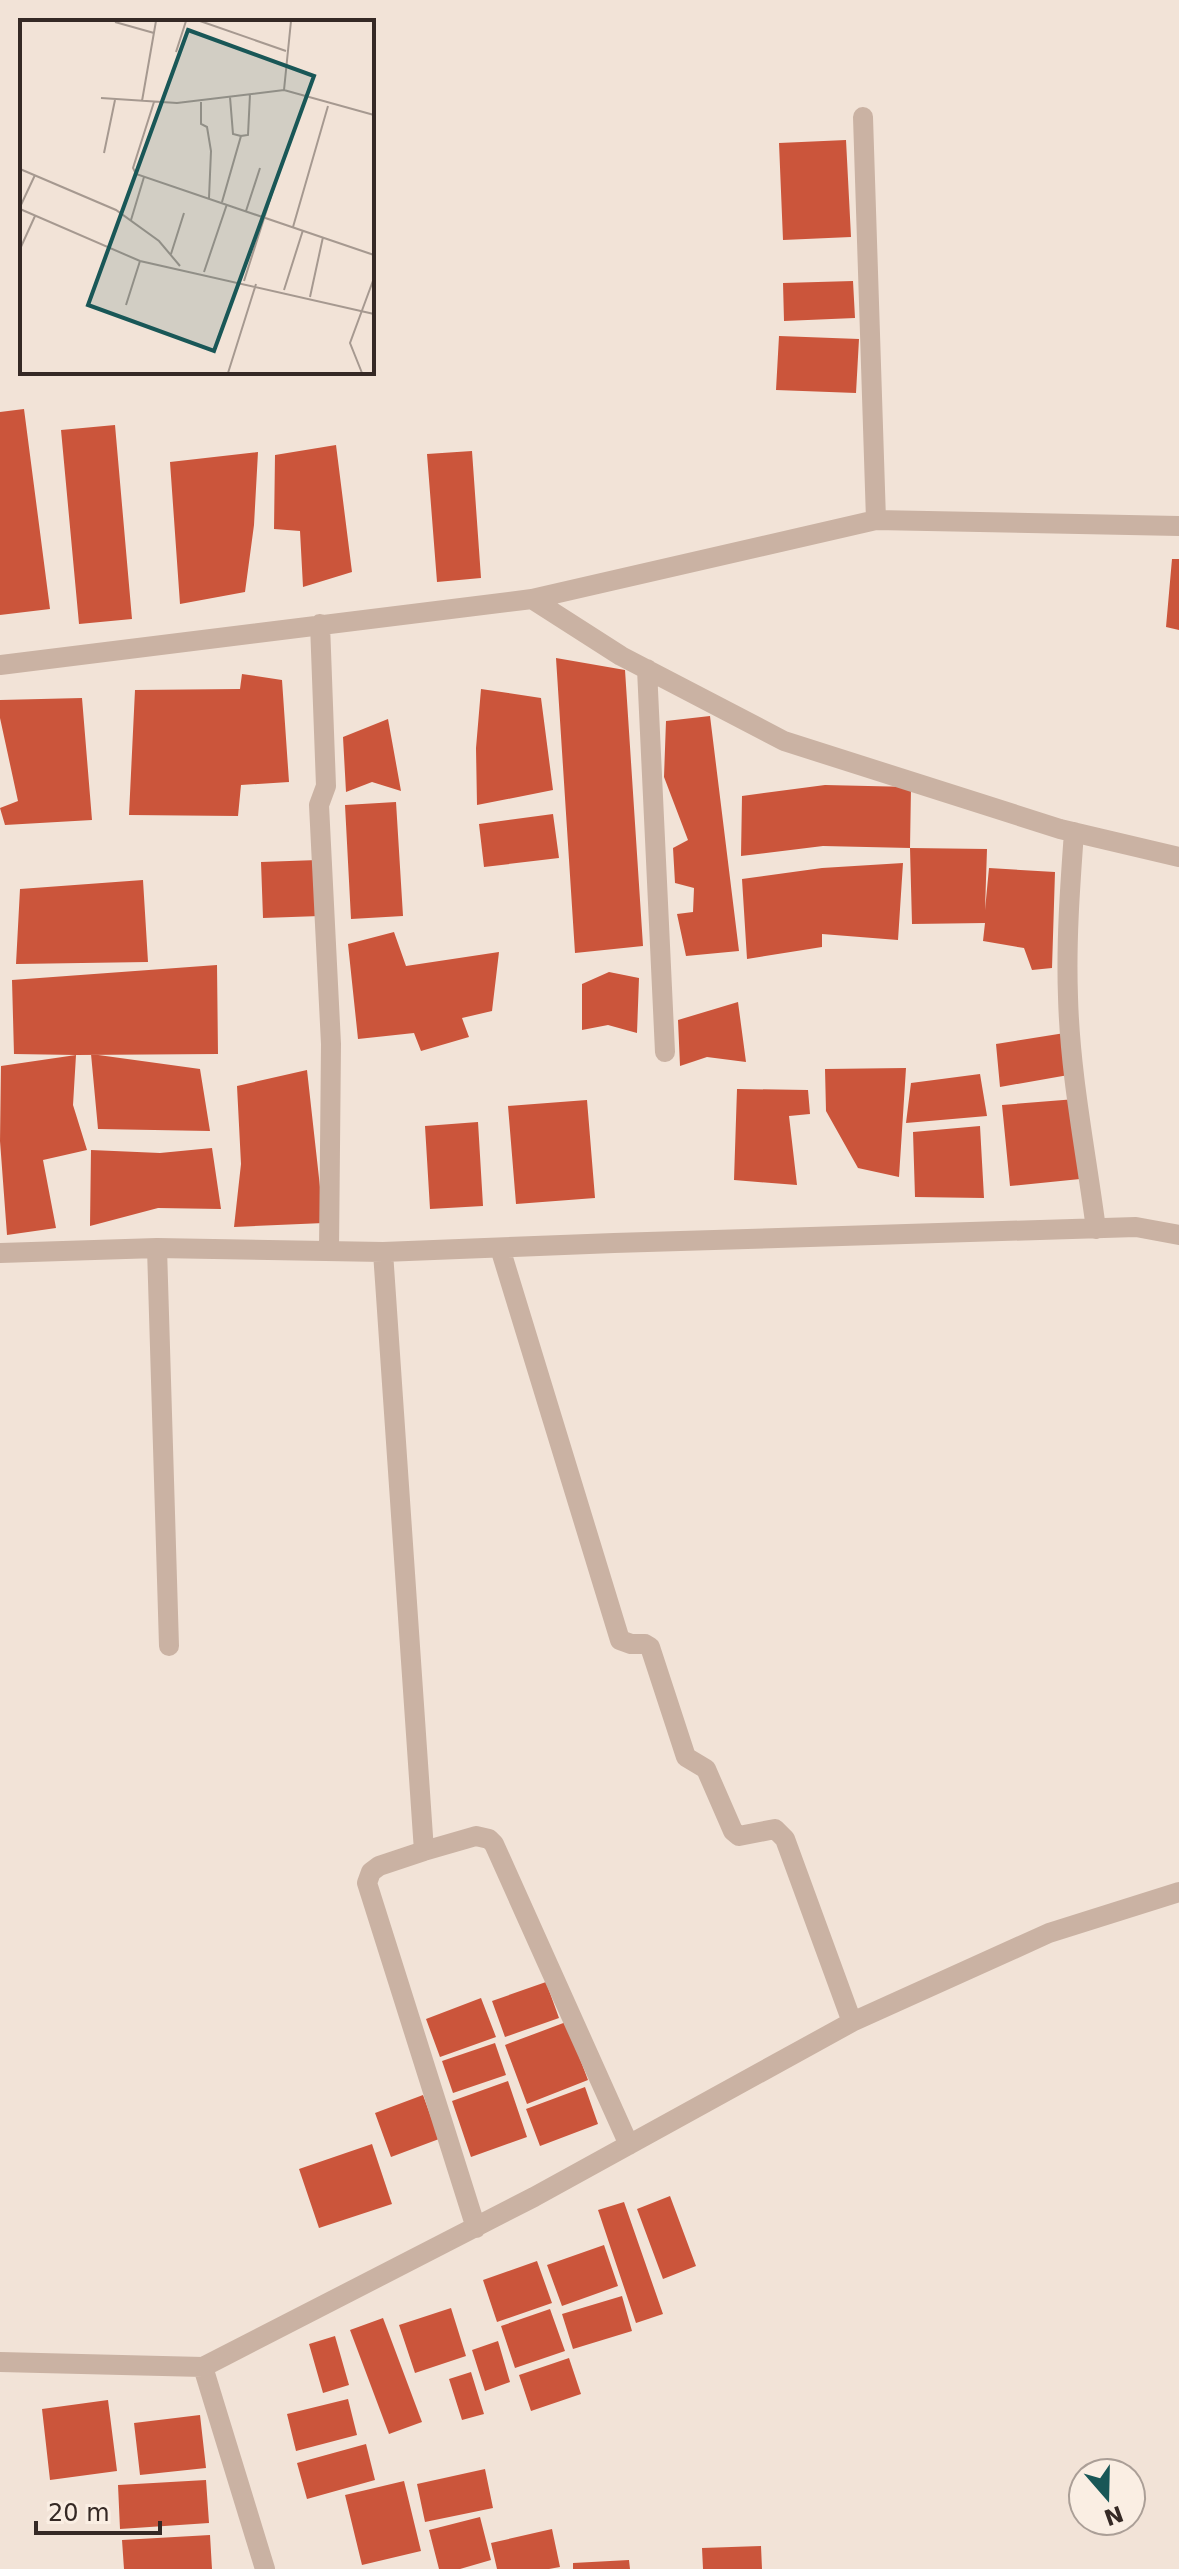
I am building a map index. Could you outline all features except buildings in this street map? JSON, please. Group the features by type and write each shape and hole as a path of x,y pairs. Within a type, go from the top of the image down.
{"street":[{"path":"863,117 876,520"},
{"path":"0,665 532,599 876,520 1179,526"},
{"path":"532,599 621,656 784,741 1074,832 1179,857"},
{"path":"320,624 326,786 319,805 331,1044 329,1250"},
{"path":"647,669 665,1052"},
{"path":"1074,832 1068,919 1068,999 1076,1099 1096,1229"},
{"path":"0,1253 157,1248 383,1252 1136,1227 1179,1235"},
{"path":"157,1248 169,1646"},
{"path":"500,1248 620,1640 650,1647 686,1757 706,1769 733,1831 739,1836 775,1829 785,1839 852,2022"},
{"path":"383,1252 424,1851"},
{"path":"476,2228 367,1883 371,1872 379,1866 476,1836 489,1839 494,1844 629,2145"},
{"path":"0,2362 203,2367 476,2228 852,2022 1049,1933 1179,1892"},
{"path":"203,2367 265,2569"}]}
